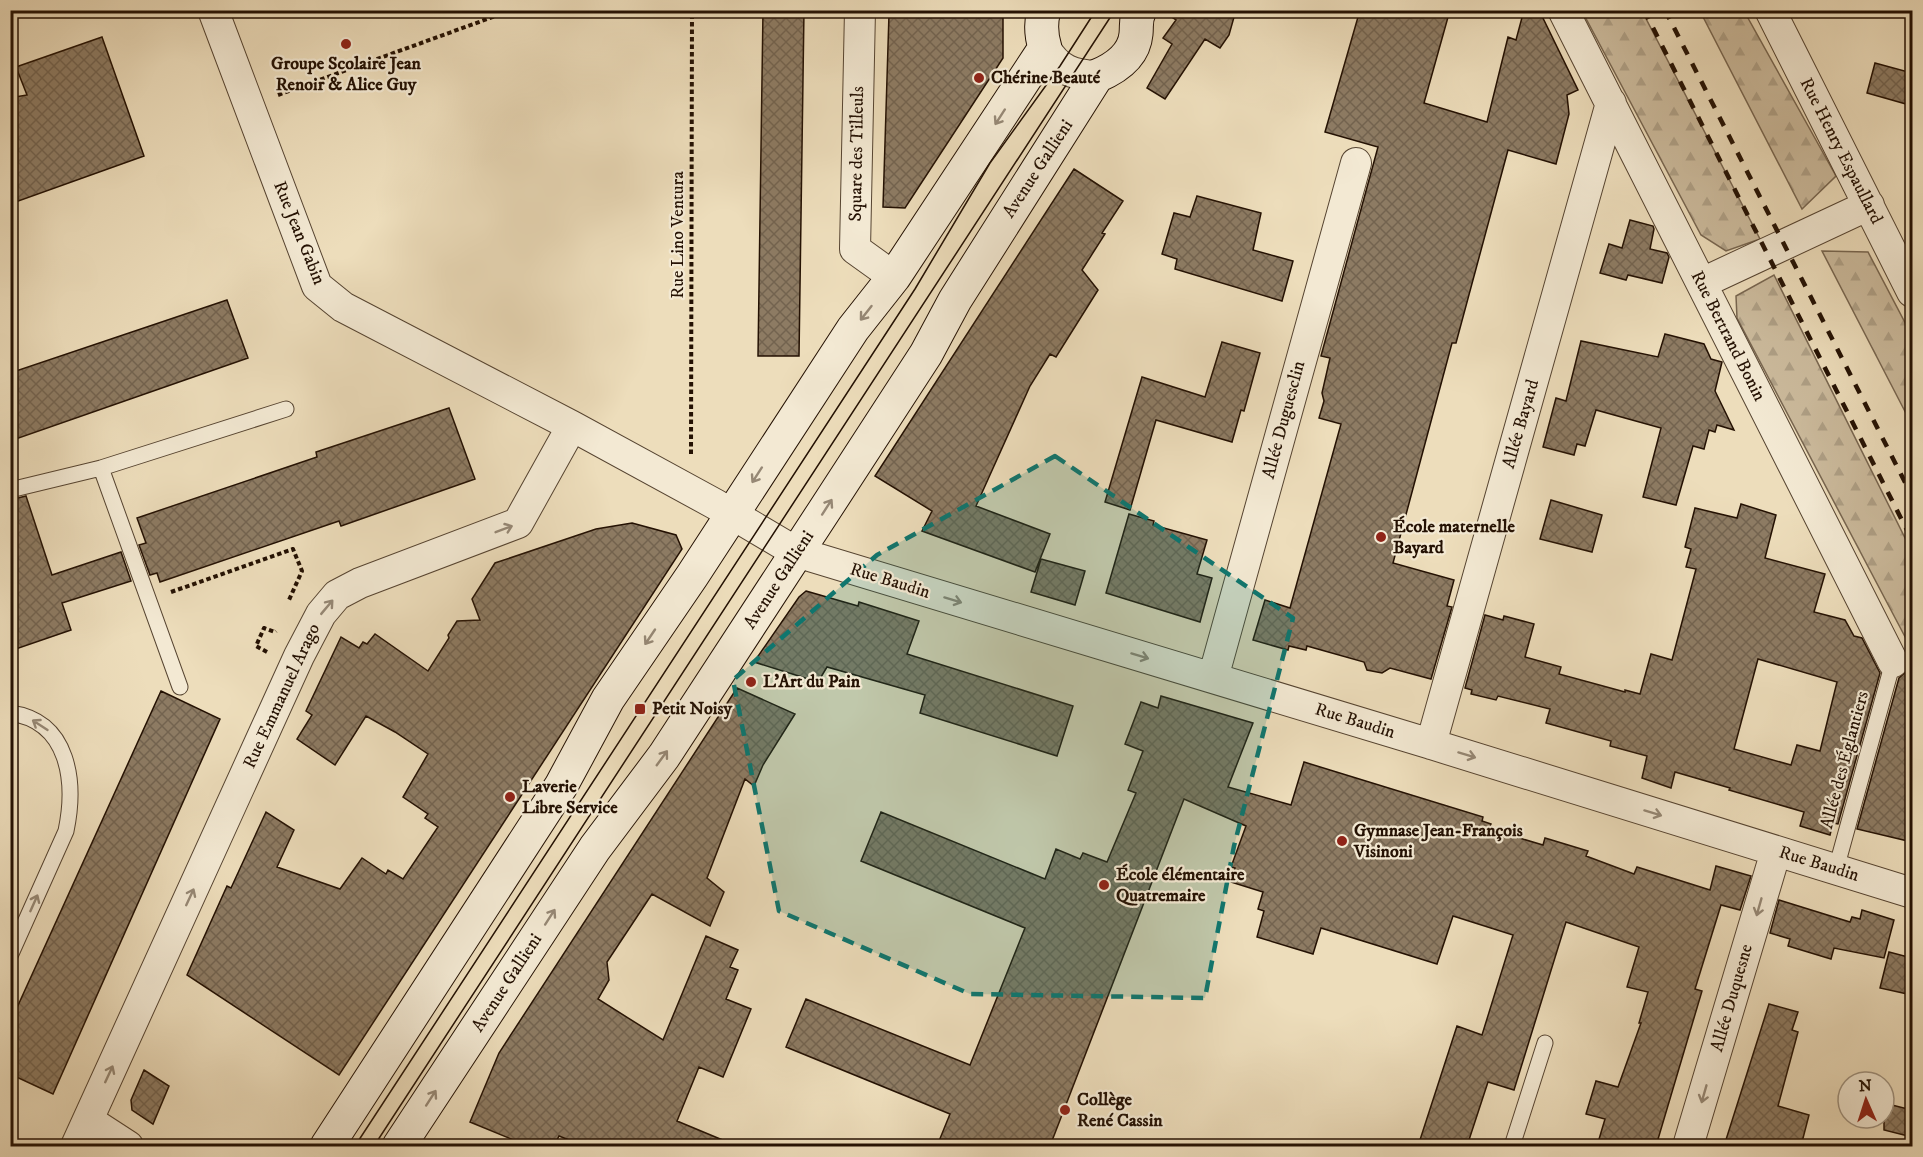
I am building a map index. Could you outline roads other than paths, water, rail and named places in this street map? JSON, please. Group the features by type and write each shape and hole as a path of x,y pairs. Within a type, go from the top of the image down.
{"street":[{"name":"Rue Jean Gabin","path":"213,10 317,286 342,307 572,426"},
{"name":"Square des Tilleuls","path":"860,10 855,249 894,277"},
{"path":"1044,10 1041,36 1052,58 1073,74 1098,76"},
{"name":"Rue Bertrand Bonin","path":"1563,10 1893,662"},
{"name":"Rue Henry Espaullard","path":"1770,10 1912,292"},
{"name":"Avenue Gallieni","path":"402,1146 595,848 664,756 926,354 955,300 1098,76 1121,63 1128,54 1136,36 1136,13"},
{"path":"327,1146 561,786 608,699 853,329 894,277 1045,48"},
{"name":"Allée Bayard","path":"1431,744 1611,103"},
{"name":"Allée Duguesclin","path":"1213,678 1356,163"},
{"path":"1702,283 1869,206"},
{"path":"572,426 732,514"},
{"name":"Rue Emmanuel Arago","path":"82,1133 294,667 321,614 337,596 360,583 518,523 572,426"},
{"name":"Rue Baudin","path":"732,514 796,552 1431,744 1912,893"},
{"name":"Allée Duquesne","path":"1688,1146 1776,851"},
{"path":"82,1133 128,1146"}],"lane":[{"path":"10,490 101,468 286,409"},
{"path":"101,468 180,687"},
{"name":"Allée des Églantiers","path":"1836,869 1893,662"},
{"path":"10,713 19,714 37,723 52,734 62,749 68,770 70,811 66,831 10,956"},
{"path":"1512,1146 1545,1043"}],"tram line":[{"path":"355,1146 915,289 990,163 1060,66 1096,10"},
{"path":"374,1146 1115,10"}],"railway":[{"path":"1644,10 1912,540"},
{"path":"1665,10 1912,496"}],"place":[{"name":"Groupe Scolaire Jean Renoir & Alice Guy","path":"346,44"},
{"name":"Chérine Beauté","path":"979,78"},
{"name":"École maternelle Bayard","path":"1381,537"},
{"name":"L’Art du Pain","path":"751,682"},
{"name":"Petit Noisy","path":"640,709"},
{"name":"Laverie Libre Service","path":"510,797"},
{"name":"Gymnase Jean-François Visinoni","path":"1342,841"},
{"name":"École élémentaire Quatremaire","path":"1104,885"},
{"name":"Collège René Cassin","path":"1065,1110"}]}
